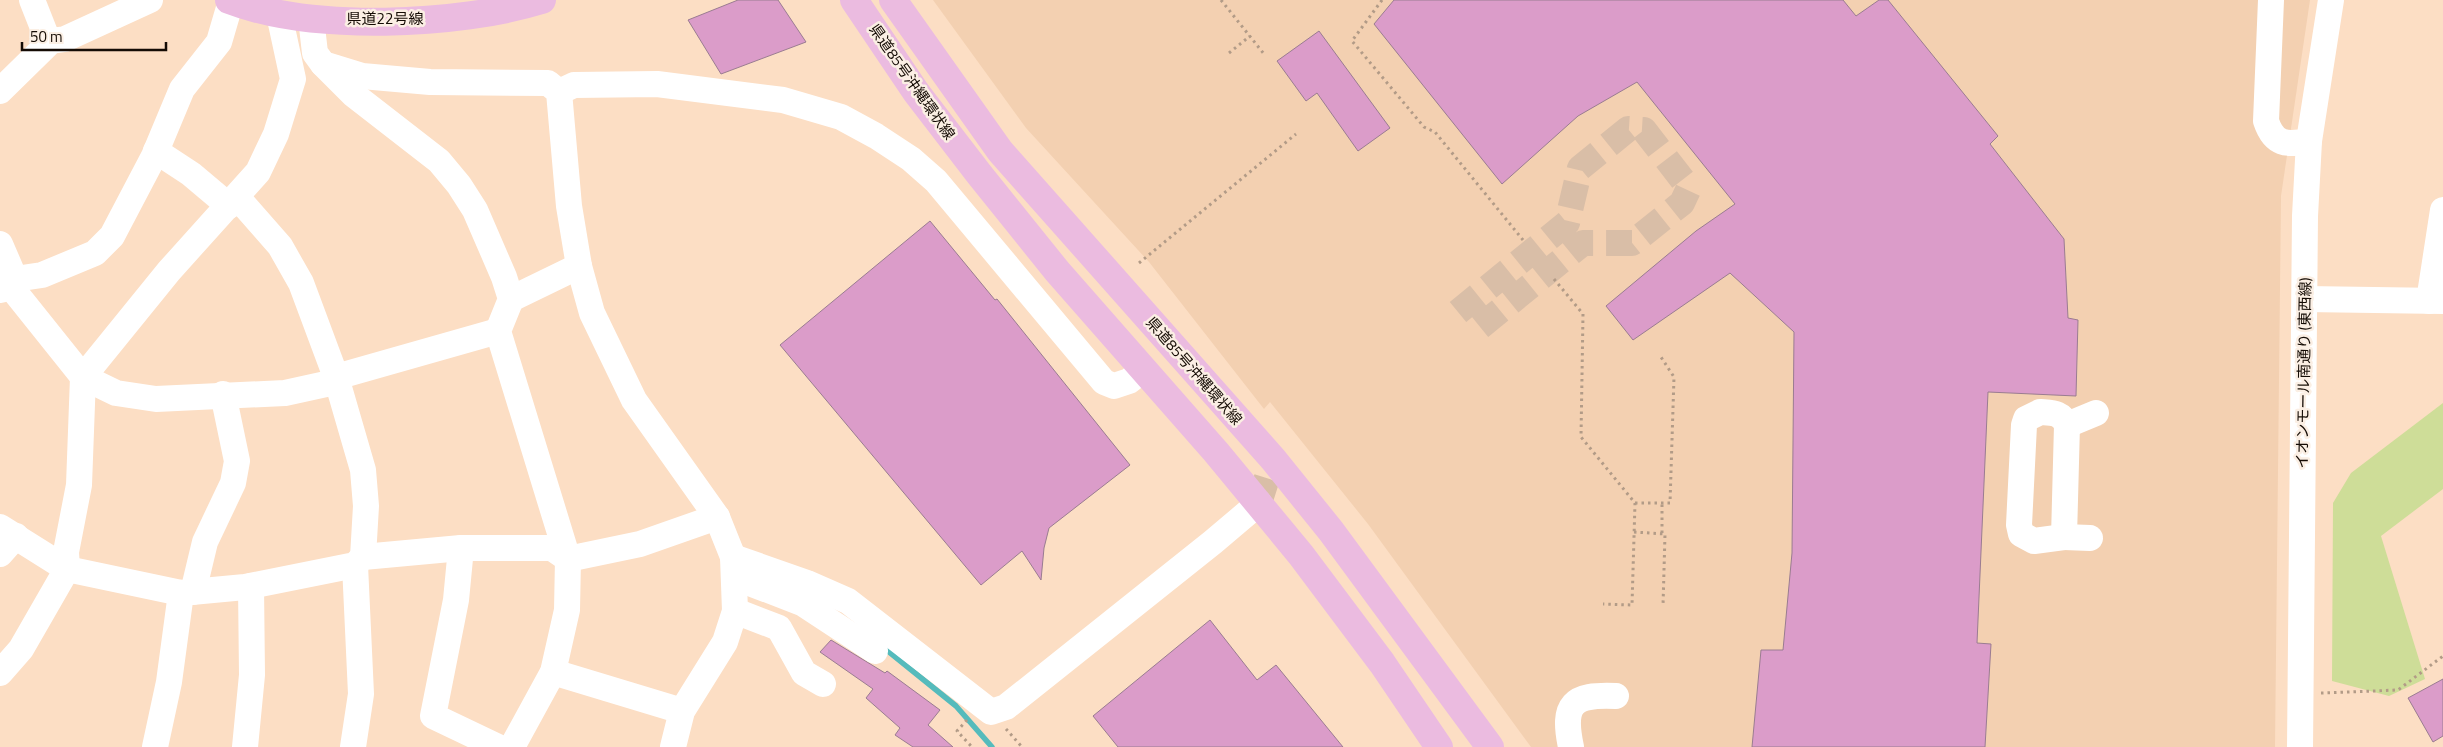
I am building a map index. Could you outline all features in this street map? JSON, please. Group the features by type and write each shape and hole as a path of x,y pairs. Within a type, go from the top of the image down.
{"main road":[{"name":"県道22号線","path":"230,0 279,14 312,18 384,21 473,16 511,10 542,0"},
{"name":"県道85号沖縄環状線","path":"854,0 916,92 979,174 1057,271 1259,503 1382,663 1439,747"},
{"name":"県道85号沖縄環状線","path":"893,0 1000,151 1273,459 1331,531 1490,747"}],"street":[{"path":"32,0 45,33 51,41"},
{"path":"1,87 51,41 65,38 150,0"},
{"path":"8,285 95,253 112,236 156,151 182,89 219,42 230,0"},
{"path":"2271,0 2266,120 2270,131 2277,140 2291,144 2309,141"},
{"name":"イオンモール南通り (東西線)","path":"2300,747 2305,216 2309,141 2331,0"},
{"path":"0,673 21,649 67,569 66,552 79,485 83,376 169,271 258,172 276,134 293,79 279,14"},
{"path":"312,18 315,53 323,64 354,94 439,161 459,185 483,224 511,299 498,332 568,558 567,610 553,672 512,747"},
{"path":"323,64 362,76 430,82 548,83 559,92 565,178 580,266 592,313 634,400 717,517 734,567 735,611 724,642 682,711 673,747"},
{"path":"559,92 574,84 657,84 783,100 841,117 912,159 936,181 1104,382 1114,386 1129,381 1143,370"},
{"path":"156,151 233,201 280,246 301,283 336,377 363,470 366,506 359,561 360,694 353,747"},
{"path":"2305,299 2436,301 2443,210"},
{"path":"0,244 8,285 83,376 116,393 156,399 285,392 326,384 336,377 498,332"},
{"path":"511,299 580,266"},
{"path":"154,747 187,593 205,542 233,483 237,461 223,394"},
{"path":"2064,537 2068,425 2064,416 2057,413 2040,412 2026,419 2024,425 2019,525 2021,534 2034,541 2064,537 2090,538"},
{"path":"2068,425 2096,413"},
{"path":"734,567 807,583 848,601 991,712 1006,706 1214,542 1259,503"},
{"path":"5,539 67,569 187,593 251,586 359,561 461,548 552,548 568,558 640,544 717,517"},
{"path":"461,548 456,600 433,716 498,747"},
{"path":"734,567 802,603 875,651"},
{"path":"245,747 252,675 251,586"},
{"path":"735,611 779,628 804,673 823,684"},
{"path":"553,672 682,711"},
{"path":"1571,747 1566,726 1570,708 1579,700 1589,696 1616,696"}],"path":[{"path":"1221,0 1264,54"},
{"path":"1382,0 1352,40 1424,127 1435,132 1522,240"},
{"path":"1229,53 1250,36"},
{"path":"1139,263 1296,134"},
{"path":"1554,279 1583,314 1581,437 1635,502 1632,605 1603,604"},
{"path":"1635,502 1670,503 1674,378 1659,354"},
{"path":"1662,503 1662,533 1665,534 1663,606"},
{"path":"1634,532 1662,533"},
{"path":"2300,693 2398,690 2443,656"},
{"path":"959,729 957,731 972,747"}],"shaded area":[{"path":"933,0 2310,0 2281,196 2275,747 1531,747 1368,524 1270,402 1264,409 1149,262 1026,128"}],"green space":[{"path":"2443,403 2443,489 2381,536 2425,679 2389,696 2332,681 2333,503 2351,473"}],"building":[{"path":"738,0 778,0 806,42 721,74 688,20"},
{"path":"1394,0 1843,0 1856,16 1879,0 1888,0 1998,136 1990,144 2064,239 2068,318 2078,320 2076,396 1988,392 1977,643 1991,644 1985,747 1752,747 1761,650 1783,650 1792,553 1794,332 1730,273 1633,340 1606,306 1696,231 1735,204 1637,82 1578,116 1502,184 1374,24"},
{"path":"1319,31 1390,128 1358,151 1317,93 1306,101 1277,61"},
{"path":"930,221 995,300 997,299 1130,465 1049,528 1044,548 1041,580 1022,551 981,585 780,345"},
{"path":"1210,620 1257,680 1276,665 1343,747 1118,747 1093,716"},
{"path":"831,640 885,673 887,671 940,710 928,725 953,747 913,747 895,735 900,728 866,698 873,689 820,652"},
{"path":"2443,679 2443,736 2433,742 2408,698"}],"waterway":[{"path":"883,647 956,706 992,747"}],"tunnel":[{"path":"1458,312 1567,223 1580,168 1628,129 1644,130 1689,188 1682,203 1632,243 1583,243 1475,331"},
{"path":"1259,503 1273,459"}]}
